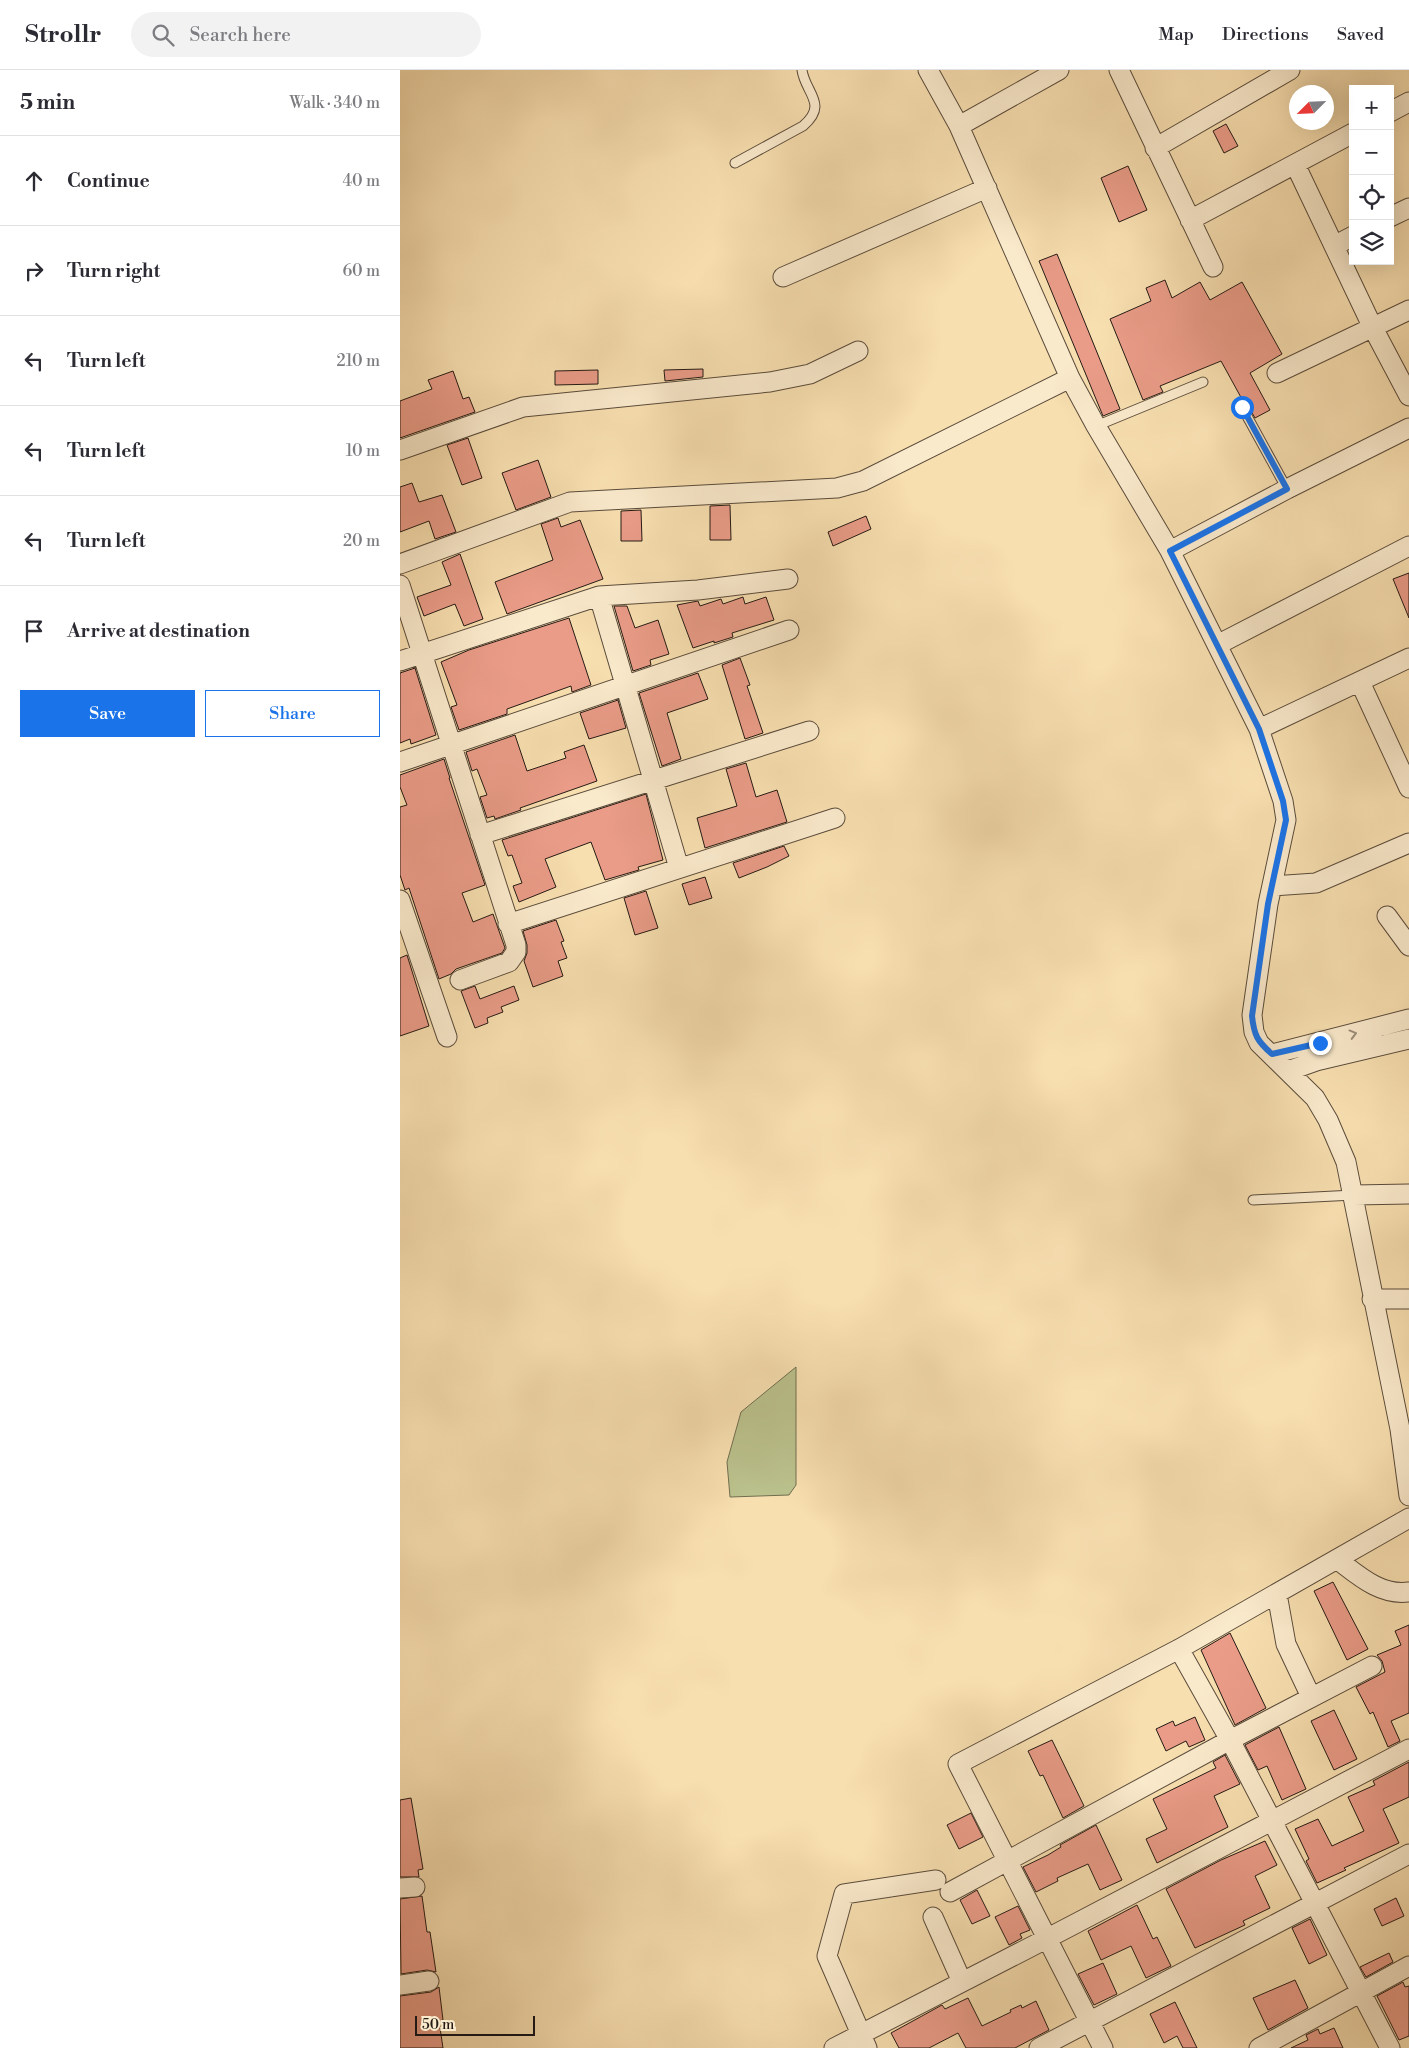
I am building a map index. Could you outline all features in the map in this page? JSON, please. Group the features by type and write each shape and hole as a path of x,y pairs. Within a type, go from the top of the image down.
{"street":[{"path":"928,70 959,126 1070,378 1096,426 1170,551 1259,729 1283,801 1286,820 1272,886 1252,1016 1254,1032 1259,1043 1315,1098 1328,1120 1346,1162 1354,1195 1372,1299 1405,1429 1409,1496"},
{"path":"959,126 1058,70"},
{"path":"1119,70 1213,267"},
{"path":"1155,148 1290,70"},
{"path":"1394,110 1409,102"},
{"path":"1190,220 1349,135"},
{"path":"1295,164 1372,328 1409,396"},
{"path":"783,277 986,188"},
{"path":"1394,215 1409,208"},
{"path":"1334,246 1349,238"},
{"path":"1277,373 1409,310"},
{"path":"400,450 523,407 770,382 810,374 858,351"},
{"path":"400,564 570,502 837,488 863,481 1070,378"},
{"path":"1170,551 1287,489 1409,428"},
{"path":"1217,645 1409,546"},
{"path":"400,661 599,596 698,590 788,579"},
{"path":"400,585 516,945 514,957 509,962 460,980"},
{"path":"599,596 679,868"},
{"path":"400,762 789,630"},
{"path":"1259,729 1409,658"},
{"path":"1360,682 1409,788"},
{"path":"480,835 809,730"},
{"path":"508,924 835,818"},
{"path":"1272,886 1316,883 1409,843"},
{"path":"400,900 447,1037"},
{"path":"1387,916 1409,946"},
{"path":"1272,1054 1409,1019"},
{"path":"1288,1071 1316,1061 1409,1039"},
{"path":"1354,1195 1409,1194"},
{"path":"1372,1299 1409,1299"},
{"path":"1103,2048 958,1764 1179,1649 1409,1518"},
{"path":"1338,1560 1370,1585 1401,1593 1409,1592"},
{"path":"1277,1594 1286,1644 1311,1697"},
{"path":"1179,1649 1230,1740 1390,2048"},
{"path":"865,2041 827,1956 844,1894 943,1886 1008,1860 1372,1666"},
{"path":"834,2048 865,2041 962,1982 1409,1749"},
{"path":"1039,2048 1409,1854"},
{"path":"934,1917 962,1982"},
{"path":"1259,2048 1409,1966"},
{"path":"400,1985 429,1981"}],"lane":[{"path":"734,162 803,126 812,118 816,102 802,70"},
{"path":"1096,426 1203,382"},
{"path":"1242,407 1287,489"},
{"path":"1253,1200 1354,1195"}],"green space":[{"path":"796,1367 796,1485 789,1495 730,1497 727,1462 741,1412"}],"building":[{"path":"1226,124 1238,146 1224,153 1213,131"},
{"path":"1128,166 1147,210 1119,222 1101,178"},
{"path":"1057,254 1120,409 1103,416 1039,261"},
{"path":"1165,280 1172,298 1200,282 1210,300 1242,282 1282,354 1250,373 1270,410 1255,418 1247,404 1243,401 1221,361 1160,386 1163,392 1143,400 1110,319 1151,301 1146,288"},
{"path":"703,369 703,377 665,381 664,370"},
{"path":"598,370 598,384 555,385 555,371"},
{"path":"453,371 463,399 469,397 475,412 400,438 400,401 432,389 428,380"},
{"path":"468,438 482,478 462,485 447,445"},
{"path":"538,460 551,497 516,510 502,473"},
{"path":"412,483 419,502 442,495 456,532 435,539 429,521 400,532 400,487"},
{"path":"730,505 731,540 710,540 710,506"},
{"path":"641,510 642,541 621,541 621,511"},
{"path":"866,516 871,529 833,546 828,532"},
{"path":"558,518 561,527 580,520 603,579 507,614 495,582 553,560 541,524"},
{"path":"460,554 483,619 464,626 455,604 424,616 417,597 451,585 442,562"},
{"path":"1409,573 1409,618 1393,579"},
{"path":"743,597 745,604 766,597 774,620 732,633 733,637 693,648 677,605 698,601 700,606 721,599 723,604"},
{"path":"614,606 627,606 635,628 658,620 669,654 650,660 651,665 633,671"},
{"path":"569,618 591,685 572,692 571,686 507,709 507,714 459,730 451,707 457,705 441,662 469,650"},
{"path":"740,658 750,685 747,686 763,733 745,739 722,665"},
{"path":"415,668 436,735 411,744 410,739 400,743 400,673"},
{"path":"698,673 708,699 667,713 681,759 662,766 639,693"},
{"path":"618,700 626,728 589,739 580,713"},
{"path":"515,735 527,771 566,758 564,752 584,745 597,781 520,808 521,810 495,819 494,816 487,818 480,797 487,795 477,769 472,771 466,752"},
{"path":"444,759 485,885 462,893 473,922 493,914 505,948 502,953 456,969 451,974 439,979 409,888 405,890 400,875 400,807 407,805 400,787 400,775"},
{"path":"746,763 756,797 777,790 787,822 705,848 697,818 737,806 726,769"},
{"path":"646,794 663,860 638,867 639,870 605,880 591,842 545,859 556,887 519,902 513,886 522,883 512,855 508,856 502,840"},
{"path":"784,846 789,856 739,878 733,863"},
{"path":"705,877 712,898 689,905 682,884"},
{"path":"646,891 658,928 635,935 624,898"},
{"path":"556,920 564,941 561,942 567,958 558,961 563,976 533,987 524,961 527,945 523,931"},
{"path":"407,955 429,1026 400,1036 400,958"},
{"path":"475,986 480,999 514,986 519,1000 501,1007 503,1012 487,1018 488,1023 475,1028 461,991"},
{"path":"1333,1582 1368,1649 1347,1660 1314,1591"},
{"path":"1409,1625 1409,1713 1391,1721 1400,1741 1388,1747 1373,1712 1370,1714 1356,1687 1385,1672 1382,1661 1377,1655 1401,1645 1395,1631"},
{"path":"1230,1633 1266,1708 1235,1725 1201,1650"},
{"path":"1334,1710 1357,1759 1334,1770 1311,1721"},
{"path":"1195,1717 1205,1740 1189,1747 1186,1741 1166,1751 1156,1729 1173,1721 1175,1726"},
{"path":"1279,1727 1306,1789 1282,1800 1267,1766 1258,1770 1245,1745"},
{"path":"1052,1740 1084,1806 1063,1818 1043,1775 1040,1776 1028,1751"},
{"path":"1225,1755 1240,1784 1214,1796 1228,1827 1157,1863 1146,1839 1167,1829 1153,1799 1216,1768 1213,1762"},
{"path":"1409,1762 1409,1797 1383,1809 1399,1843 1344,1868 1346,1870 1317,1883 1306,1861 1309,1859 1295,1829 1318,1819 1332,1846 1364,1831 1348,1797 1375,1785 1373,1781"},
{"path":"411,1798 423,1869 418,1870 419,1877 400,1877 400,1800"},
{"path":"971,1813 983,1837 959,1849 947,1825"},
{"path":"1096,1825 1122,1880 1100,1890 1088,1864 1057,1878 1058,1881 1036,1892 1023,1867 1048,1855 1061,1847 1060,1845"},
{"path":"1265,1841 1277,1865 1255,1876 1270,1908 1243,1921 1245,1925 1195,1948 1166,1889 1221,1860"},
{"path":"977,1890 990,1916 972,1924 960,1900"},
{"path":"422,1896 427,1932 430,1932 436,1972 427,1970 401,1974 400,1899"},
{"path":"1396,1898 1404,1916 1382,1926 1374,1909"},
{"path":"1137,1905 1153,1939 1157,1937 1171,1966 1146,1978 1131,1946 1101,1960 1088,1931"},
{"path":"1018,1906 1030,1930 1020,1934 1022,1938 1009,1945 995,1917"},
{"path":"1310,1919 1327,1955 1309,1964 1292,1928"},
{"path":"1389,1953 1393,1962 1366,1977 1360,1967"},
{"path":"1103,1963 1117,1994 1094,2005 1078,1974"},
{"path":"1295,1980 1308,2008 1268,2030 1253,1998"},
{"path":"1403,1982 1405,1987 1409,1986 1409,2036 1399,2040 1377,1996"},
{"path":"439,1987 443,2020 439,2021 443,2048 400,2048 400,1996 431,1992"},
{"path":"968,1998 982,2026 1011,2012 1010,2010 1021,2005 1022,2008 1036,2001 1049,2030 1015,2048 966,2048 958,2033 929,2048 899,2048 891,2033 942,2005 945,2009"},
{"path":"1175,2002 1197,2048 1183,2048 1177,2036 1164,2043 1150,2014"},
{"path":"1334,2028 1343,2048 1291,2048 1308,2040 1306,2035 1318,2029 1320,2034"}],"route":[{"path":"1242,407 1287,489 1170,551 1259,729 1283,801 1286,820 1268,904 1252,1016 1254,1032 1259,1043 1272,1054 1320,1043"}]}
